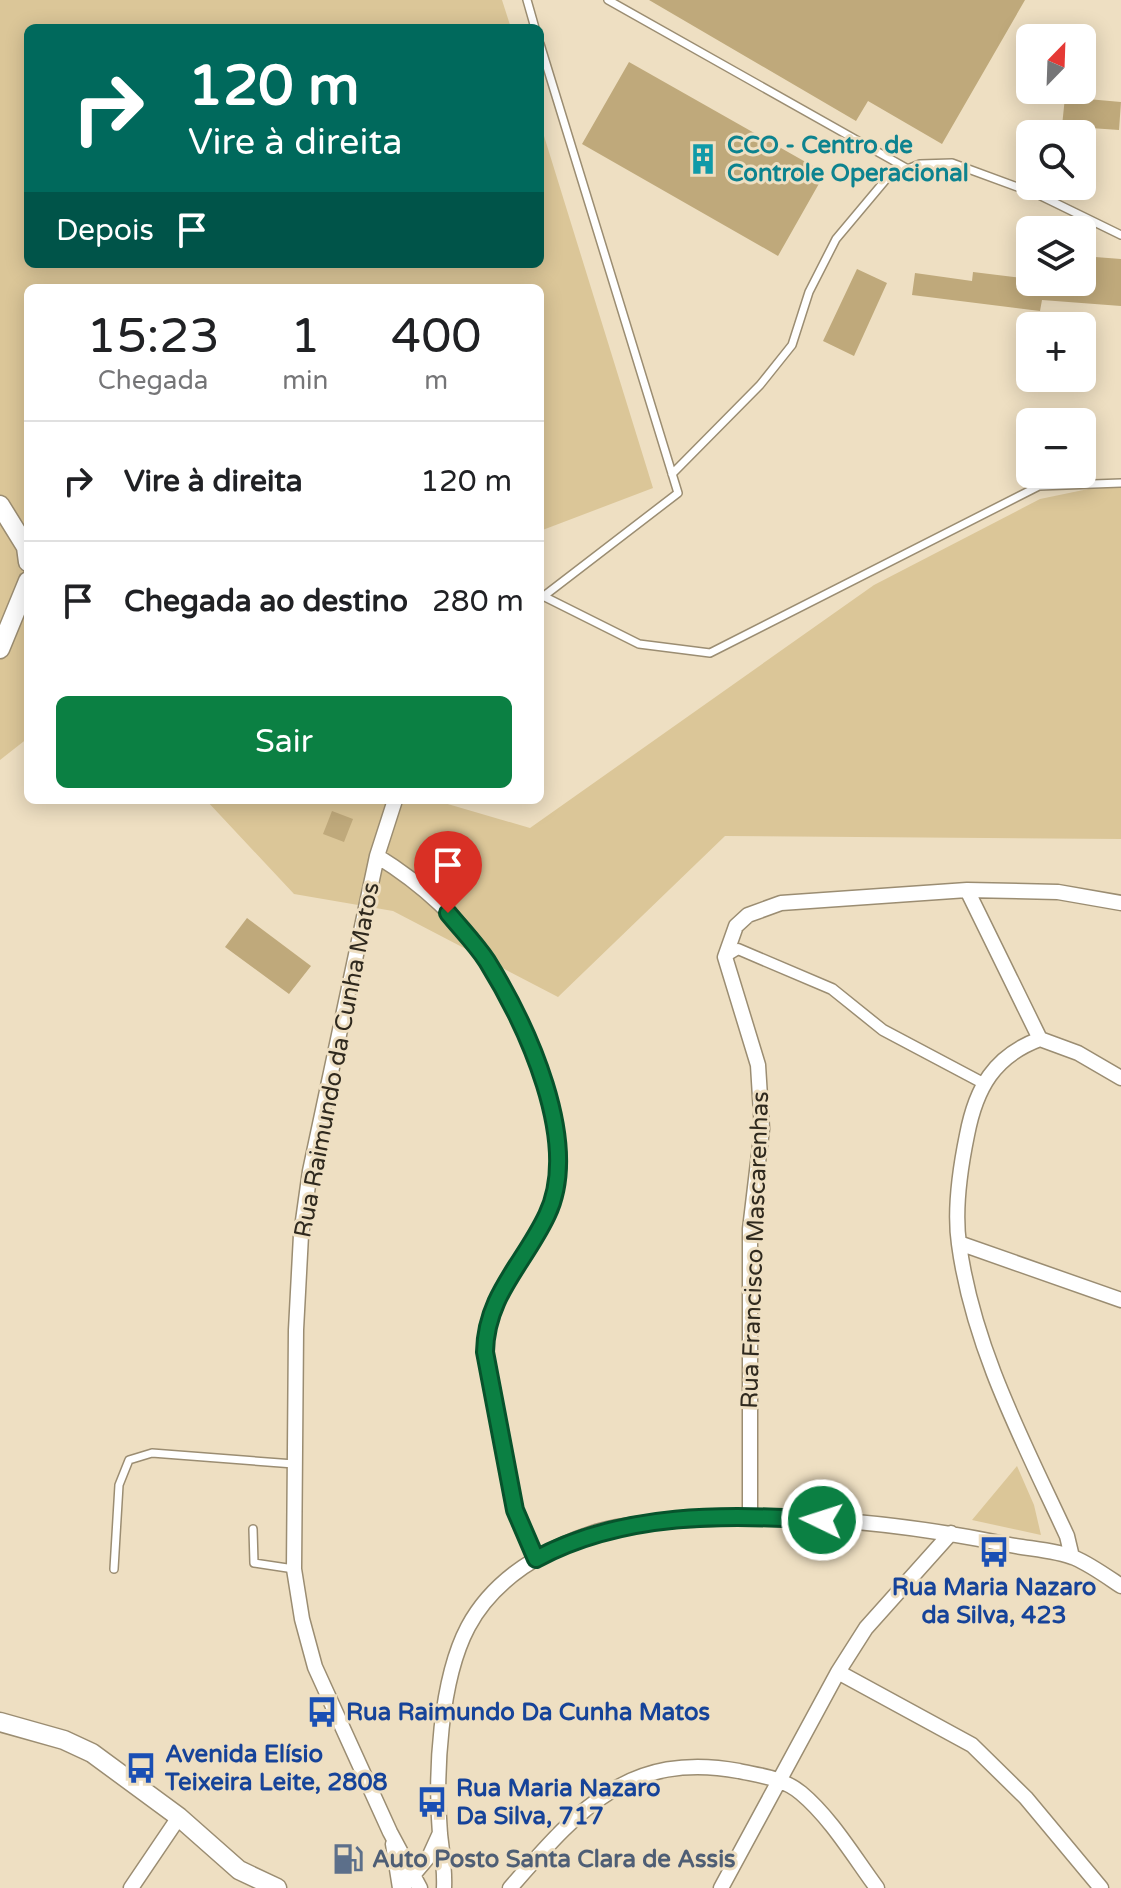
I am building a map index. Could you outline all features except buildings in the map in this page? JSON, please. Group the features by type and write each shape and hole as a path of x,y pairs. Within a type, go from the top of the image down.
{"main road":[{"path":"0,505 24,544"},
{"path":"0,649 24,591"},
{"path":"0,1722 64,1740 92,1753 179,1817 239,1870 277,1888"}],"street":[{"name":"Rua Raimundo da Cunha Matos","path":"394,804 377,856 310,1171 301,1235 294,1569 302,1619 315,1667 390,1832 420,1888"},
{"path":"377,856 420,885 485,957 509,999 543,1080 556,1136 559,1168 547,1216 496,1297 485,1328 485,1352 515,1510 536,1559"},
{"path":"725,957 736,926 748,915 781,903 967,890 1058,892 1121,903"},
{"path":"967,890 1040,1039 1078,1053 1121,1078"},
{"path":"725,957 738,949 832,989 883,1030 983,1083"},
{"name":"Rua Francisco Mascarenhas","path":"725,957 754,1049 761,1087 762,1129 750,1229 750,1515"},
{"path":"1040,1039 1000,1061 983,1083 972,1109 961,1165 959,1243 994,1377 1067,1536 1072,1557"},
{"path":"959,1243 1121,1300"},
{"path":"444,1888 440,1833 442,1730 457,1652 469,1624 490,1596 536,1559 599,1531 647,1523 750,1515 951,1533 1072,1557 1121,1586"},
{"path":"721,1888 838,1672 866,1628 951,1533"},
{"path":"838,1672 972,1745 1026,1798 1101,1888"},
{"path":"510,1888 572,1817 603,1793 639,1778 675,1769 720,1768 779,1779 801,1793 877,1888"},
{"path":"131,1888 179,1817"},
{"name":"Rua Raimundo da Cunha Matos","path":"390,1832 401,1888"},
{"path":"401,1888 430,1855 440,1833"}],"lane":[{"path":"527,0 534,24"},
{"path":"608,0 908,169"},
{"path":"544,57 678,493 544,596"},
{"path":"672,474 760,385 792,345 809,292 836,239 888,177 920,164 952,163 1039,195 1121,235"},
{"path":"544,599 639,644 710,653 1039,486 1121,483"},
{"path":"114,1569 119,1485 129,1460 152,1453 294,1464"},
{"path":"253,1529 254,1563 294,1569"}],"shaded area":[{"path":"0,0 502,0 510,24 24,24 24,268 544,268 544,136 653,488 544,529 544,284 24,284 24,741 0,760"},
{"path":"1098,487 1121,488 1121,839 725,836 558,997 393,911 294,894 210,804 448,804 530,828 874,585 1040,499"},
{"path":"1017,1466 1034,1505 1041,1535 972,1520"}],"place":[{"name":"CCO - Centro de Controle Operacional","path":"703,159"},
{"name":"Rua Maria Nazaro da Silva, 423","path":"994,1552"},
{"name":"Rua Raimundo Da Cunha Matos","path":"322,1712"},
{"name":"Avenida Elísio Teixeira Leite, 2808","path":"141,1768"},
{"name":"Rua Maria Nazaro Da Silva, 717","path":"432,1802"},
{"name":"Auto Posto Santa Clara de Assis","path":"348,1859"}],"route":[{"path":"448,913 485,957 509,999 543,1080 556,1136 559,1168 547,1216 507,1277 485,1328 485,1352 515,1510 536,1559 564,1543 599,1531 647,1523 750,1515 822,1520"}]}
